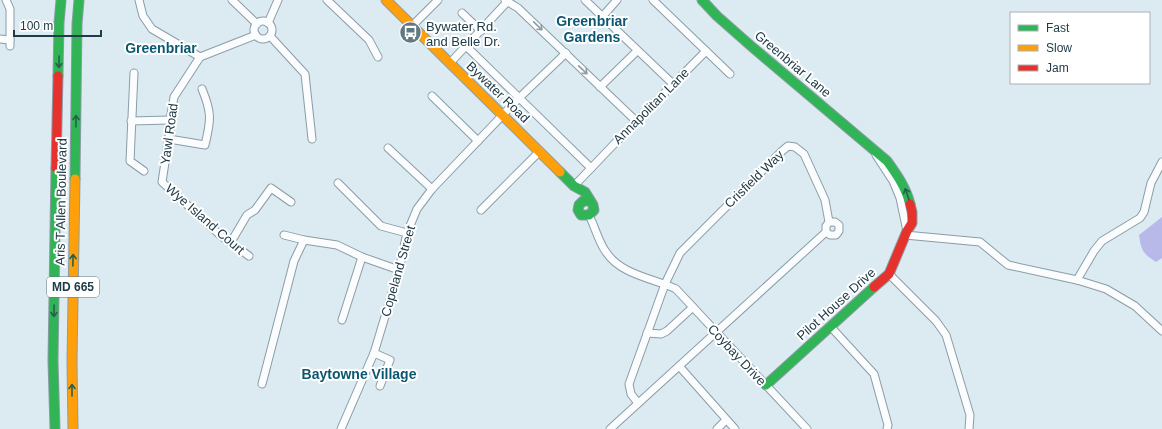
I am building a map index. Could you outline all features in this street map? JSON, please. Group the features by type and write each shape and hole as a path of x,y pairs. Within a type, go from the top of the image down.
{"street":[{"path":"0,39 10,43 10,9 6,0"},
{"name":"Aris T Allen Boulevard","path":"55,429 53,361 59,23 61,0"},
{"name":"Aris T Allen Boulevard","path":"73,429 72,361 77,24 79,0"},
{"path":"139,0 143,16 152,29 200,57 256,35"},
{"path":"232,0 257,24"},
{"path":"268,23 278,0"},
{"path":"327,0 369,40 378,57"},
{"name":"Bywater Road","path":"386,0 574,186 585,192 586,201"},
{"path":"412,26 438,0"},
{"path":"585,0 673,84"},
{"path":"602,16 617,0"},
{"path":"653,0 730,74"},
{"name":"Greenbriar Lane","path":"702,0 717,16 751,46 869,146"},
{"path":"450,63 481,31 506,1 518,8 636,121"},
{"path":"462,13 481,31"},
{"path":"256,35 263,39 270,36 272,33 272,27 268,23 262,22 257,24"},
{"path":"256,35 255,29 257,24"},
{"path":"270,36 305,74 312,139"},
{"path":"466,46 591,168"},
{"path":"600,87 637,51"},
{"name":"Annapolitan Lane","path":"574,186 706,51"},
{"name":"Copeland Street","path":"340,429 374,353 399,270 406,233 417,209 432,190 519,98 566,53"},
{"name":"Yawl Road","path":"162,182 174,97 200,57"},
{"path":"134,73 130,161 144,171"},
{"path":"169,139 205,145 210,121 208,103 202,89"},
{"path":"432,96 478,141"},
{"path":"131,121 170,120"},
{"name":"Crisfield Way","path":"610,429 826,232 826,226 829,222 825,200 804,154 795,147 788,146 781,152 680,253 665,284"},
{"name":"Pilot House Drive","path":"766,385 889,274 906,233 912,223 912,212 907,193 899,177 887,161 869,146"},
{"path":"388,148 432,190"},
{"path":"481,210 540,151"},
{"path":"1076,280 1102,241 1140,218 1144,212 1151,183 1162,162"},
{"name":"Wye Island Court","path":"162,182 220,235 249,256"},
{"path":"338,183 382,226 406,233"},
{"path":"231,242 247,214 255,210 271,188 290,202"},
{"path":"586,201 593,205 594,210 589,216 584,216 579,213 579,205 586,201"},
{"path":"589,216 606,252 617,264 628,271 665,284 629,384 631,394 638,403"},
{"name":"Crisfield Way","path":"826,232 830,236 836,235 839,231 839,226 835,222 829,222"},
{"path":"906,233 980,242 1008,265 1076,280 1106,289 1135,306 1162,330"},
{"path":"284,235 304,240 337,245 362,257 399,270"},
{"path":"262,384 294,261 304,240"},
{"path":"342,320 362,257"},
{"path":"889,274 936,321 946,335 970,416 969,429"},
{"name":"Coybay Drive","path":"665,284 676,289 807,429"},
{"path":"647,333 661,334 667,332 693,307"},
{"path":"830,326 874,374 888,426 887,429"},
{"path":"374,353 390,360 380,386"},
{"path":"679,366 735,429"},
{"path":"717,429 726,420"}],"water":[{"path":"1162,217 1162,258 1156,262 1148,257 1143,251 1139,235"}],"traffic: fast":[{"path":"58,76 61,0"},
{"path":"75,179 77,24 79,0"},
{"path":"702,0 717,16 751,46 887,161 904,187 910,204"},
{"path":"55,429 53,361 56,168"},
{"path":"560,172 574,186 585,192 593,205 594,210 589,215 581,215 578,210 579,205 583,201 590,201"},
{"path":"766,385 874,287"}],"traffic: slow":[{"path":"386,0 560,172"},
{"path":"73,429 72,361 75,179"}],"traffic: jam":[{"path":"56,168 58,76"},
{"path":"874,287 889,274 907,231 912,223 910,204"}],"place":[{"name":"Bywater Rd. and Belle Dr.","path":"410,33"}],"district":[{"name":"Greenbriar Gardens","path":"592,30"},
{"name":"Greenbriar","path":"161,48"},
{"name":"Baytowne Village","path":"359,374"}]}
